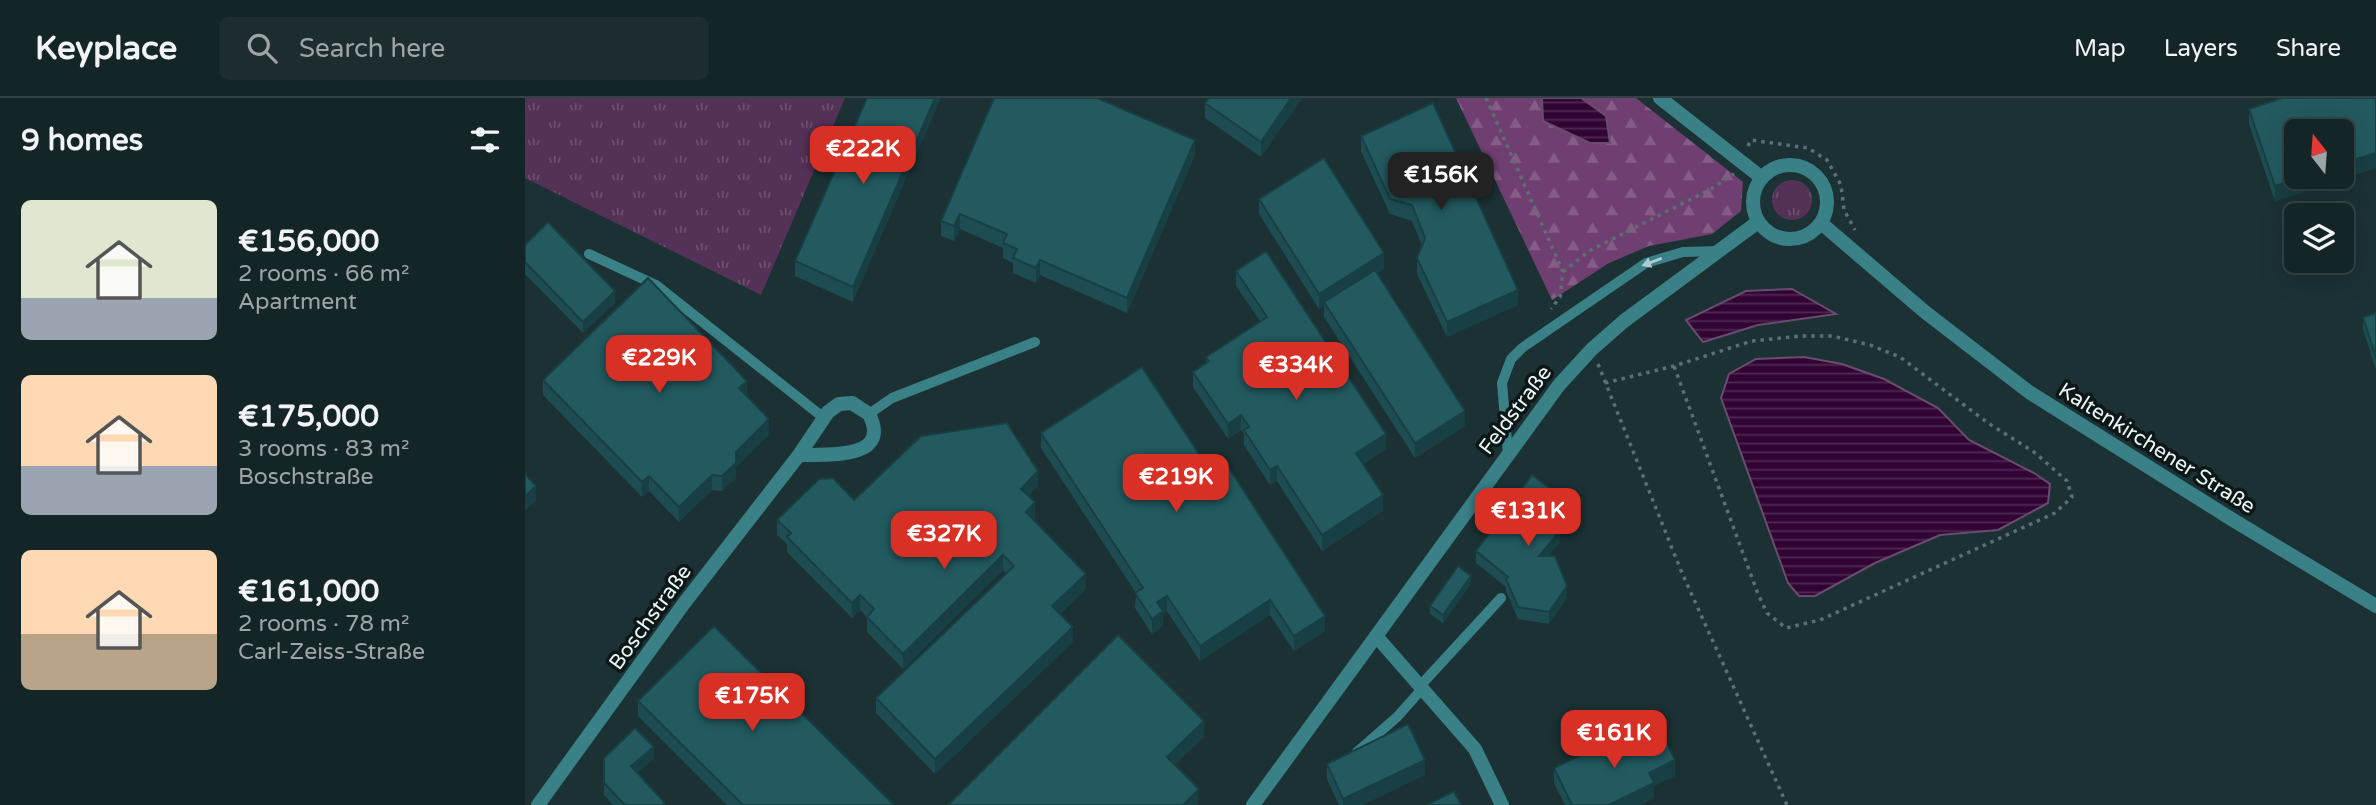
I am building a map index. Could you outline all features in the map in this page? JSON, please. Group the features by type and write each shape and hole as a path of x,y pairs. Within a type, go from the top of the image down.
{"street":[{"path":"1660,98 1762,178"},
{"path":"1784,165 1808,169 1818,177 1827,200 1821,223 1801,238 1777,237 1767,231 1758,222 1754,211 1753,199 1762,178 1784,165"},
{"name":"Feldstraße","path":"1253,805 1553,393 1591,349 1624,321 1758,222"},
{"name":"Kaltenkirchener Straße","path":"1821,223 1925,312 2029,392 2376,606"},
{"path":"799,455 851,454 860,451 872,438 873,429 869,414 859,405 846,403 833,407 824,418"},
{"name":"Boschstraße","path":"538,805 685,602 799,455 824,418"},
{"path":"1377,637 1475,749 1502,805"}],"lane":[{"path":"1508,454 1502,383 1511,359 1517,353 1646,263 1683,252 1719,251"},
{"path":"589,254 656,285 824,418"},
{"path":"869,414 892,398 1035,342"},
{"path":"1357,752 1397,717 1501,598"}],"path":[{"path":"1486,98 1563,272 1560,297 1545,317"},
{"path":"1751,139 1808,148 1827,160 1841,185 1845,210 1861,239"},
{"path":"1563,272 1589,251 1709,190 1735,174 1742,163"},
{"path":"1605,383 1674,366 1752,341 1832,336 1870,345 1900,357 1989,423 2034,452 2067,481 2072,497 2055,513 1819,620 1786,628 1767,613 1758,594 1674,366"},
{"path":"1591,349 1682,573 1787,805"}],"green space":[{"path":"525,98 845,98 761,295 525,178"},
{"path":"1456,98 1543,98 1543,121 1606,116 1581,98 1636,98 1743,182 1741,211 1712,234 1649,246 1609,263 1552,300"},
{"path":"1792,180 1806,186 1812,200 1806,214 1792,220 1778,214 1772,200 1778,186"}],"shaded area":[{"path":"1542,98 1581,98 1606,116 1610,143 1590,143 1543,121"},
{"path":"1792,289 1836,314 1758,325 1703,342 1686,320 1746,291"},
{"path":"1804,357 1842,364 1884,379 1938,408 1969,440 2050,484 2048,503 1998,530 1940,535 1875,563 1815,596 1799,596 1788,583 1721,398 1729,374 1756,359"}],"building":[{"path":"867,98 935,98 853,287 795,261"},
{"path":"994,98 1097,98 1195,140 1127,298 1040,260 1036,268 1013,258 1017,249 1003,243 1007,234 960,214 954,226 941,221"},
{"path":"1209,98 1291,98 1261,142 1205,103"},
{"path":"2282,98 2376,98 2376,153 2354,160 2354,119 2284,119 2284,183 2275,186 2249,109"},
{"path":"1433,103 1518,290 1447,322 1417,258 1425,238 1412,205 1390,199 1361,136"},
{"path":"1324,158 1384,253 1319,294 1259,199"},
{"path":"548,222 615,291 583,322 525,262 525,245"},
{"path":"1266,251 1386,434 1356,453 1383,495 1322,535 1277,466 1270,470 1244,430 1249,427 1241,415 1228,424 1193,372 1209,361 1206,357 1267,317 1236,271"},
{"path":"1375,270 1465,411 1415,443 1324,302"},
{"path":"648,278 747,381 739,388 769,419 736,452 736,463 722,476 712,475 679,507 649,476 642,482 543,380"},
{"path":"2376,313 2376,358 2363,317"},
{"path":"1142,367 1212,474 1227,465 1325,616 1294,636 1270,600 1200,646 1167,596 1157,602 1163,611 1152,619 1135,593 1143,588 1041,433"},
{"path":"1007,423 1038,471 1021,489 1035,502 1026,512 1086,574 1052,606 1073,627 935,759 876,698 1014,566 1003,555 903,654 867,617 874,609 860,595 852,603 787,537 791,533 777,520 819,479 833,478 854,500 921,436"},
{"path":"525,474 536,486 525,496"},
{"path":"1532,475 1563,498 1546,519 1560,531 1539,556 1555,556 1567,586 1549,612 1518,607 1506,579 1508,577 1476,551"},
{"path":"1458,566 1471,576 1443,615 1430,606"},
{"path":"714,626 894,805 743,805 638,701"},
{"path":"1118,635 1204,721 1167,757 1199,789 1183,805 948,805"},
{"path":"1408,724 1425,760 1343,799 1327,764"},
{"path":"635,728 654,747 631,766 665,803 663,805 625,805 604,783 604,758"},
{"path":"1661,731 1675,760 1649,773 1654,783 1609,805 1572,805 1554,768 1630,732 1635,743"},
{"path":"1454,791 1461,805 1427,805"}]}
